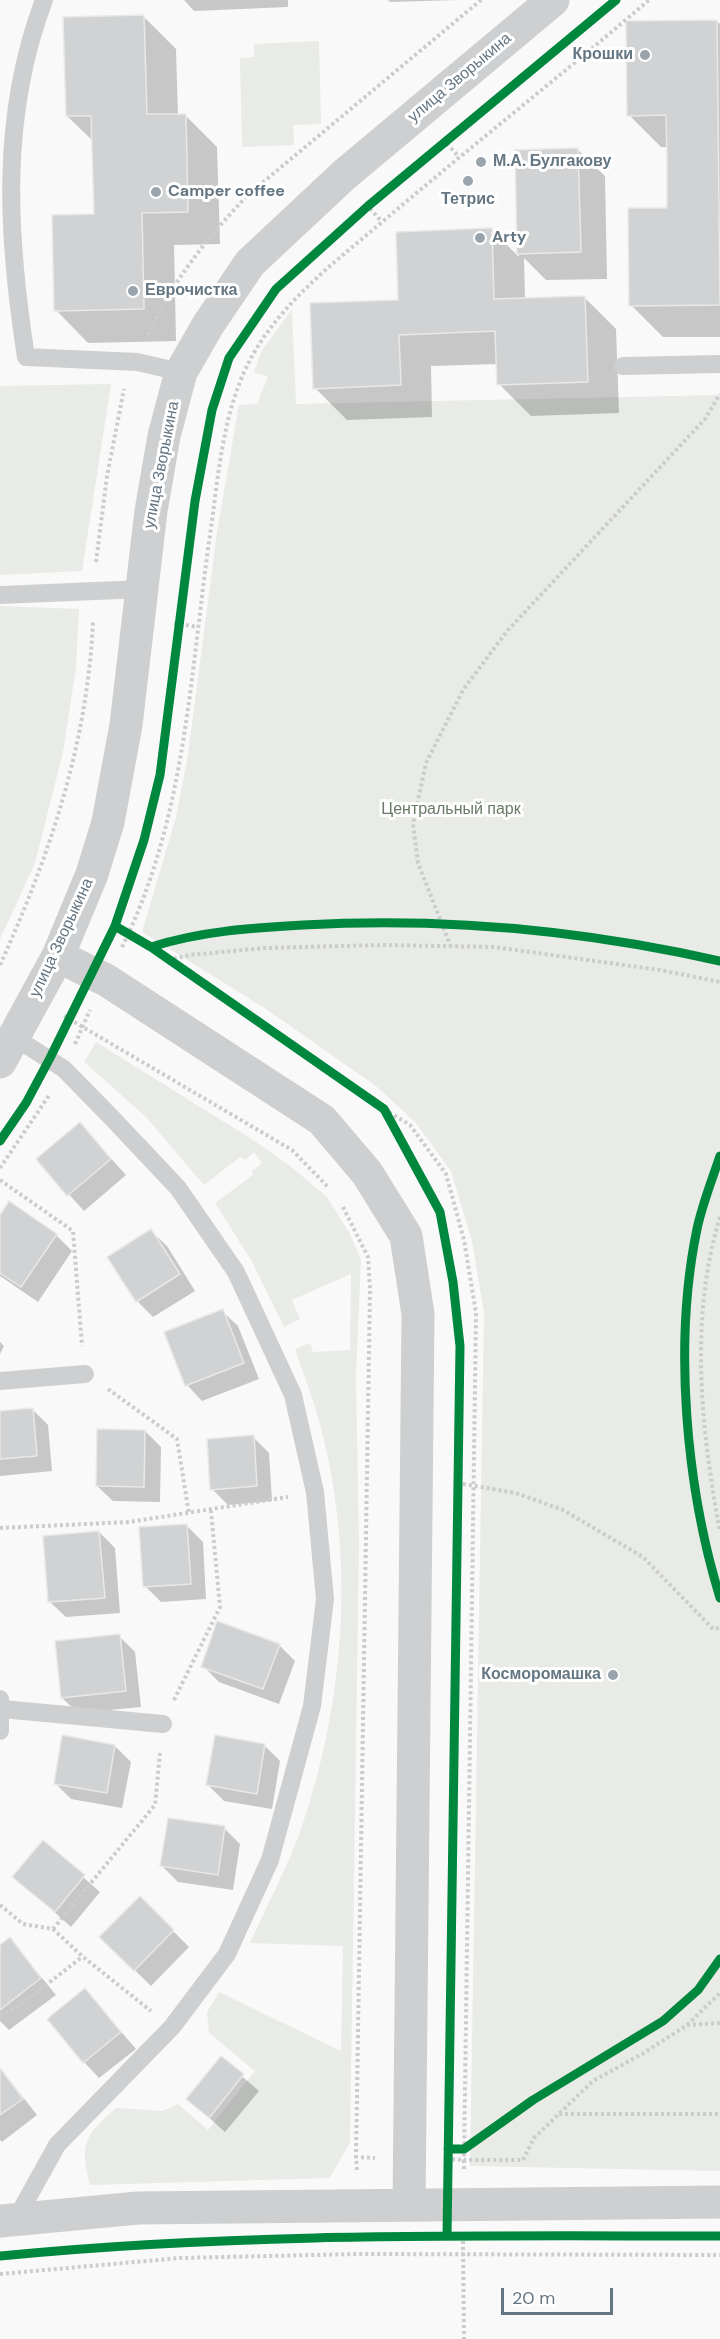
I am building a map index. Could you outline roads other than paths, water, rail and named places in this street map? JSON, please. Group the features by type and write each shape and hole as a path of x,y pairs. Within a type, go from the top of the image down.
{"street":[{"name":"улица Зворыкина","path":"7,1050 58,956 92,874 108,822 126,725 153,500 164,436 181,372 208,325 250,263 344,175 553,0"},
{"path":"58,956 98,976 322,1120 367,1173 406,1236 418,1314 409,2205"},
{"path":"8,2220 138,2208 720,2202"}],"lane":[{"path":"44,0 16,74 3,155 7,233 26,357 136,362 181,372"},
{"path":"623,366 720,364"},
{"path":"0,595 143,589"},
{"path":"7,1050 57,1064 178,1188 236,1272 293,1395 315,1492 325,1599 312,1706 270,1860 226,1954 172,2027 57,2145 8,2220"},
{"path":"0,1381 85,1374"},
{"path":"0,1731 1,1703 163,1724"}],"place":[{"name":"Крошки","path":"645,55"},
{"name":"М.А. Булгакову","path":"481,162"},
{"name":"Тетрис","path":"468,181"},
{"name":"Camper coffee","path":"156,192"},
{"name":"Arty","path":"480,238"},
{"name":"Еврочистка","path":"133,291"},
{"name":"Косморомашка","path":"613,1675"}],"park label":[{"name":"Центральный парк","path":"451,810"}]}
